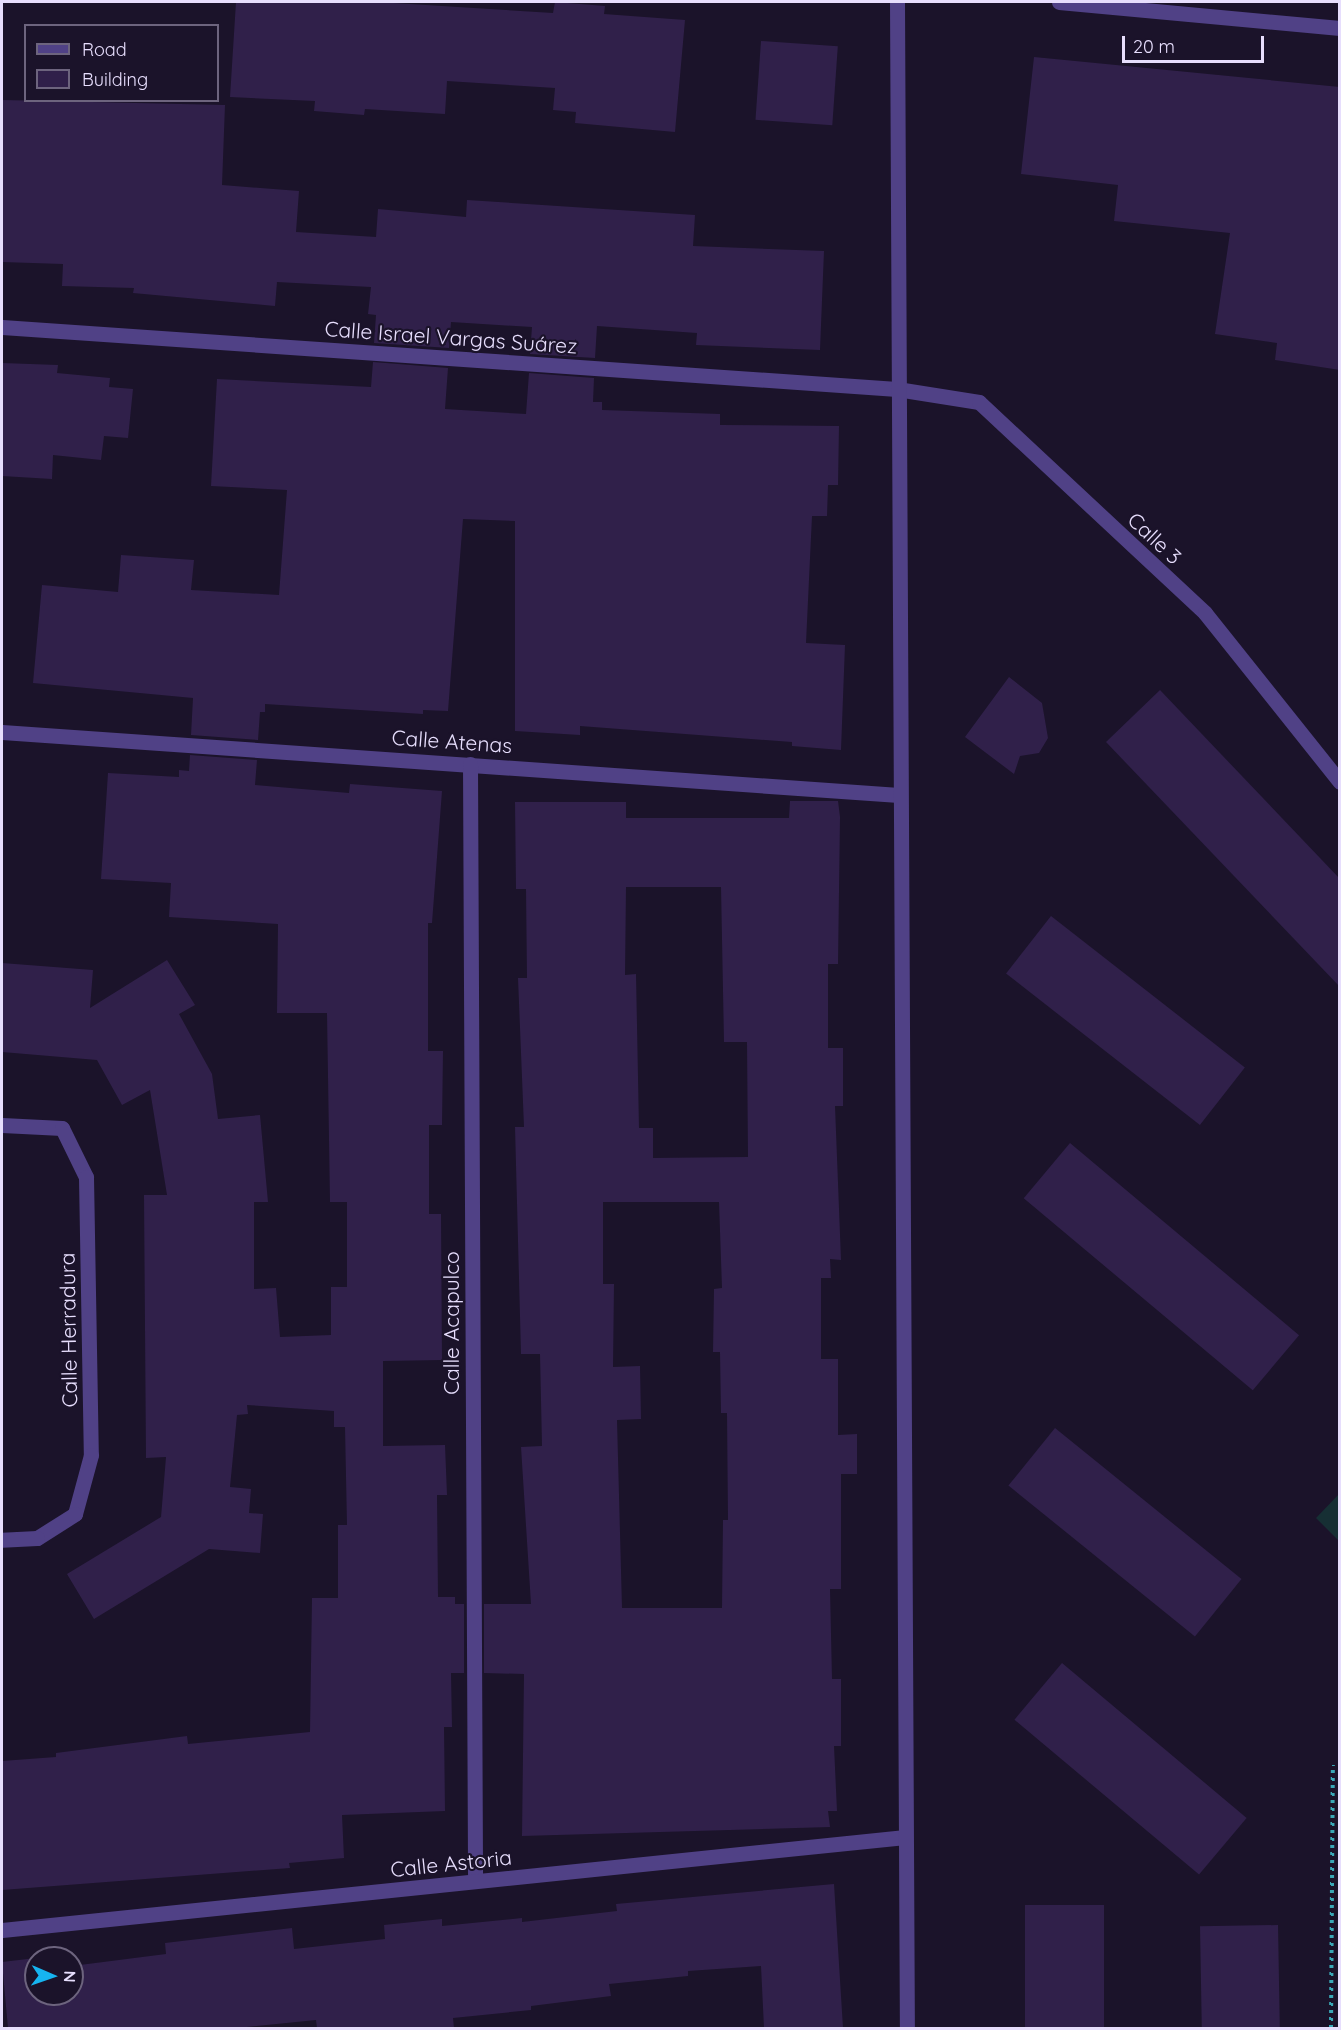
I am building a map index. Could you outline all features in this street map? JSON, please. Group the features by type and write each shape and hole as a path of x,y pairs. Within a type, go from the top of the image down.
{"street":[{"path":"897,2 899,795 907,2028"},
{"path":"1059,2 1340,28"},
{"name":"Calle Israel Vargas Suárez","path":"2,327 897,389"},
{"name":"Calle 3","path":"897,389 979,402 1205,613 1340,782"},
{"name":"Calle Atenas","path":"2,732 899,795"},
{"name":"Calle Acapulco","path":"470,764 475,1881"},
{"name":"Calle Herradura","path":"2,1125 62,1128 86,1178 91,1455 75,1514 37,1538 2,1540"},
{"name":"Calle Astoria","path":"2,1930 905,1837"}],"path":[{"path":"1331,2028 1334,1765"}],"green space":[{"path":"1339,1494 1339,1541 1316,1518"}],"building":[{"path":"236,2 378,2 553,13 555,2 605,6 604,14 685,20 675,132 575,123 576,112 553,110 555,88 447,81 445,114 365,109 364,115 314,111 315,101 230,97"},
{"path":"761,41 838,46 832,125 755,120"},
{"path":"1034,57 1340,87 1340,370 1275,360 1277,343 1215,334 1230,233 1114,221 1118,185 1021,174"},
{"path":"2,100 225,105 222,185 299,191 296,232 376,237 378,209 466,217 467,200 695,215 693,246 824,251 820,350 696,345 697,333 597,326 595,358 530,354 532,327 451,322 449,348 374,343 376,315 368,314 371,287 277,282 275,306 133,293 134,288 62,286 63,264 2,262"},
{"path":"373,362 448,368 445,409 526,414 529,373 594,378 593,402 602,402 602,410 720,414 720,425 839,426 838,485 828,485 827,516 812,516 806,643 845,645 841,750 792,746 792,742 580,726 580,735 515,731 515,521 463,519 448,711 423,710 423,714 265,704 265,712 260,712 258,740 191,735 193,698 33,683 42,585 118,592 121,555 194,560 191,590 279,595 287,490 211,486 217,379 371,387"},
{"path":"2,363 58,365 57,373 110,378 109,387 133,389 128,438 104,436 101,460 53,455 52,479 2,476"},
{"path":"1009,677 1042,703 1048,738 1039,753 1020,756 1014,774 965,737"},
{"path":"1160,690 1340,879 1340,987 1106,742"},
{"path":"190,755 257,760 255,785 349,793 350,784 442,791 432,923 428,923 428,1051 443,1051 442,1125 429,1125 429,1214 441,1214 442,1360 383,1361 383,1446 445,1445 447,1495 437,1495 438,1597 455,1597 455,1604 464,1604 464,1673 451,1673 452,1727 444,1727 445,1811 342,1815 344,1858 289,1863 290,1868 2,1890 2,1761 56,1757 56,1753 187,1736 188,1744 310,1732 312,1598 338,1598 338,1525 347,1525 345,1427 334,1427 334,1411 247,1405 248,1414 237,1415 230,1487 251,1489 249,1513 263,1514 260,1553 209,1549 94,1619 67,1574 161,1517 166,1457 146,1458 144,1195 167,1195 150,1090 122,1105 97,1060 2,1052 2,963 93,970 90,1008 167,960 195,1005 179,1014 212,1074 218,1119 260,1115 268,1202 254,1202 254,1289 276,1288 280,1337 331,1335 331,1287 347,1287 347,1202 330,1202 327,1013 277,1013 278,924 169,917 171,883 101,879 108,773 179,777 179,770 189,771"},
{"path":"790,801 838,801 840,817 838,964 828,964 828,1048 843,1048 843,1106 835,1106 841,1260 830,1259 831,1278 821,1278 821,1359 838,1359 838,1435 857,1434 857,1474 841,1474 841,1589 830,1589 832,1679 841,1679 841,1746 834,1746 837,1811 828,1811 830,1827 522,1836 524,1674 484,1673 484,1604 531,1604 521,1447 542,1446 540,1354 521,1354 515,1127 524,1127 518,978 527,978 526,889 516,889 515,802 626,802 626,818 789,818","holes":["626,887 721,887 724,1042 747,1042 748,1157 653,1158 653,1128 639,1128 636,974 625,975","603,1202 719,1202 722,1288 714,1289 713,1352 720,1352 721,1413 727,1413 728,1520 723,1520 722,1608 622,1608 617,1420 641,1419 640,1366 613,1367 614,1284 603,1284"]},
{"path":"1051,916 1245,1067 1200,1125 1006,974"},
{"path":"1070,1143 1299,1335 1253,1390 1024,1198"},
{"path":"1055,1428 1242,1579 1195,1637 1008,1486"},
{"path":"1062,1663 1247,1818 1199,1875 1014,1720"},
{"path":"834,1884 843,2028 764,2028 761,1966 688,1971 688,1976 609,1984 611,1996 531,2006 531,2010 453,2018 454,2028 317,2028 316,2020 237,2028 8,2028 2,1962 24,1959 24,2006 84,2006 84,1964 166,1954 165,1943 292,1928 294,1949 385,1939 384,1925 442,1919 442,1926 522,1918 522,1922 617,1911 616,1904"},
{"path":"1025,1905 1104,1905 1104,2028 1025,2028"},
{"path":"1278,1925 1280,2028 1202,2028 1200,1926"}]}
